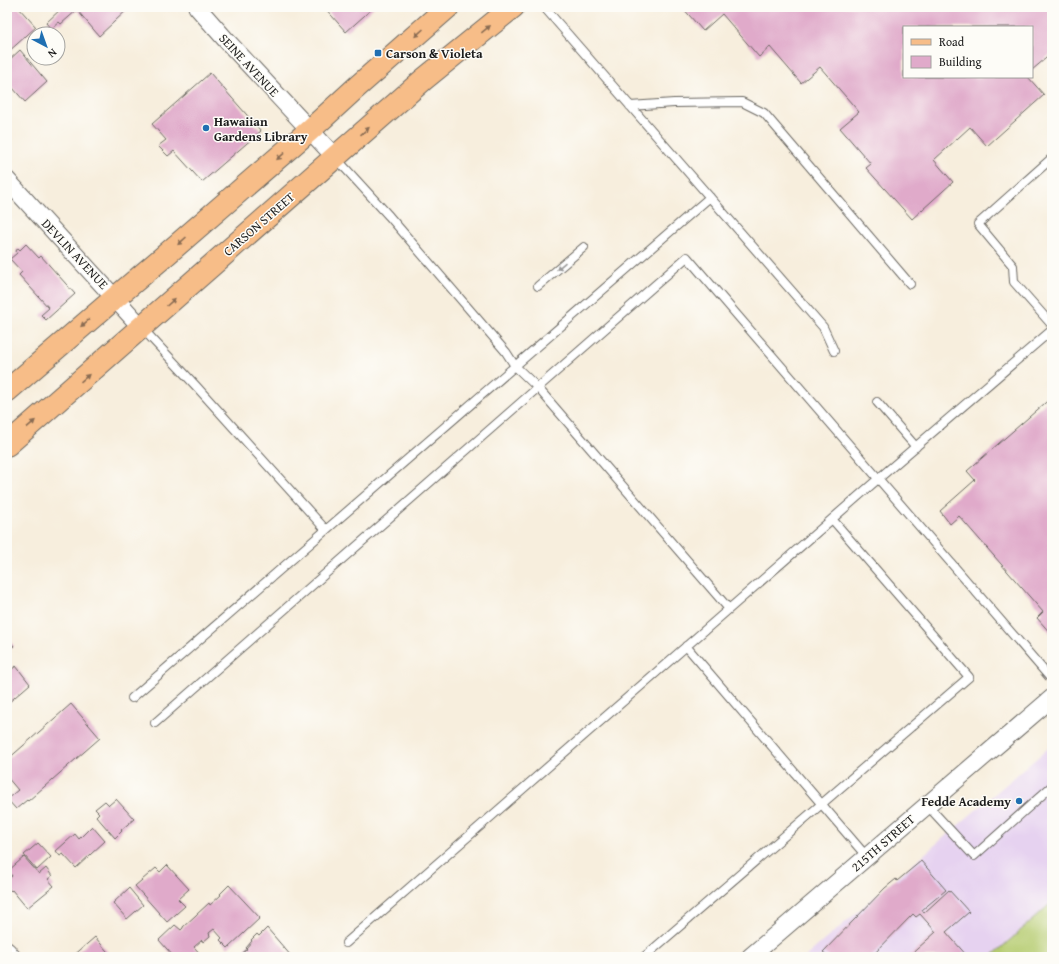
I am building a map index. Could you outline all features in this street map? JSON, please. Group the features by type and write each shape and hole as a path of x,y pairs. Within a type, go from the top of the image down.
{"main road":[{"path":"7,391 310,130 448,7"},
{"name":"CARSON STREET","path":"7,445 335,157 424,80 513,7"}],"street":[{"name":"SEINE AVENUE","path":"197,7 335,157"},
{"name":"DEVLIN AVENUE","path":"11,188 142,328"},
{"name":"215TH STREET","path":"750,957 1052,698"},
{"path":"7,951 12,957"}],"lane":[{"path":"544,7 824,327 834,351"},
{"path":"630,106 674,103 742,102 764,113 910,284"},
{"path":"335,157 389,216 491,334 515,366 538,388 729,609"},
{"path":"1052,158 978,224 1013,266 1014,282 1052,325"},
{"path":"132,698 710,197"},
{"path":"538,286 584,247"},
{"path":"155,724 687,257 1052,680"},
{"path":"142,328 326,530"},
{"path":"346,943 878,479 1052,330"},
{"path":"877,402 916,447"},
{"path":"644,957 969,677 832,519"},
{"path":"686,646 867,856"},
{"path":"927,805 974,856 1052,786"}],"shaded area":[{"name":"Fedde Academy","path":"1052,745 1052,957 805,957 921,857"}],"green space":[{"path":"1049,905 1052,908 1052,957 992,957 992,956"}],"building":[{"path":"7,7 18,7 35,26 26,26 26,36 7,53"},
{"path":"63,7 130,7 99,36 77,10 61,24 59,22 54,26 48,26 46,23"},
{"path":"324,7 374,7 346,32"},
{"path":"682,7 1052,7 1052,53 1033,69 1033,26 903,26 903,78 1029,78 1044,95 987,146 970,127 934,160 953,182 912,219 866,168 871,164 840,128 859,112 820,67 801,83 770,47 759,57 722,14 703,31"},
{"path":"20,50 26,57 26,66 34,66 47,82 25,102 12,87 7,92 7,62"},
{"name":"Hawaiian Gardens Library","path":"210,73 261,131 202,182 174,151 168,156 158,146 166,140 152,124"},
{"path":"26,244 39,258 41,256 75,294 46,320 41,315 49,308 19,275 22,272 10,259 17,253 16,251 18,248 20,250"},
{"path":"1052,397 1052,635 1037,618 1043,612 959,516 950,524 940,511 975,480 967,471"},
{"path":"7,638 14,646 7,651"},
{"path":"16,666 30,684 7,704 7,673"},
{"path":"71,704 100,738 28,801 27,800 16,809 7,799 18,790 7,777 7,760"},
{"path":"116,799 134,819 121,830 122,831 115,838 96,816 99,813 95,809 105,801 109,805"},
{"path":"92,826 105,841 76,868 63,854 60,856 56,851 75,834 79,839"},
{"path":"38,843 51,857 37,870 24,855"},
{"path":"24,857 39,874 46,868 52,876 48,879 54,886 27,908 12,890 11,891 7,887 7,880 12,876 8,871"},
{"path":"921,861 946,890 922,910 924,913 949,890 969,912 946,932 968,957 908,957 936,932 920,914 916,917 913,914 871,957 829,957 823,952 885,888 896,879 897,881"},
{"path":"167,865 189,889 178,899 185,906 167,922 135,886 156,868 160,872"},
{"path":"229,885 260,918 228,948 220,940 222,938 214,929 209,933 210,936 203,942 202,940 194,947 203,957 174,957 159,940 175,925 181,930 209,903 210,905 221,895 220,894"},
{"path":"129,888 143,905 127,919 113,903"},
{"path":"267,928 292,957 238,957 247,949 246,948 252,941 251,940 257,934 259,936"},
{"path":"95,937 112,957 72,957"}],"place":[{"name":"Carson & Violeta","path":"378,53"},
{"name":"Hawaiian Gardens Library","path":"206,128"},
{"name":"Fedde Academy","path":"1019,801"}]}
